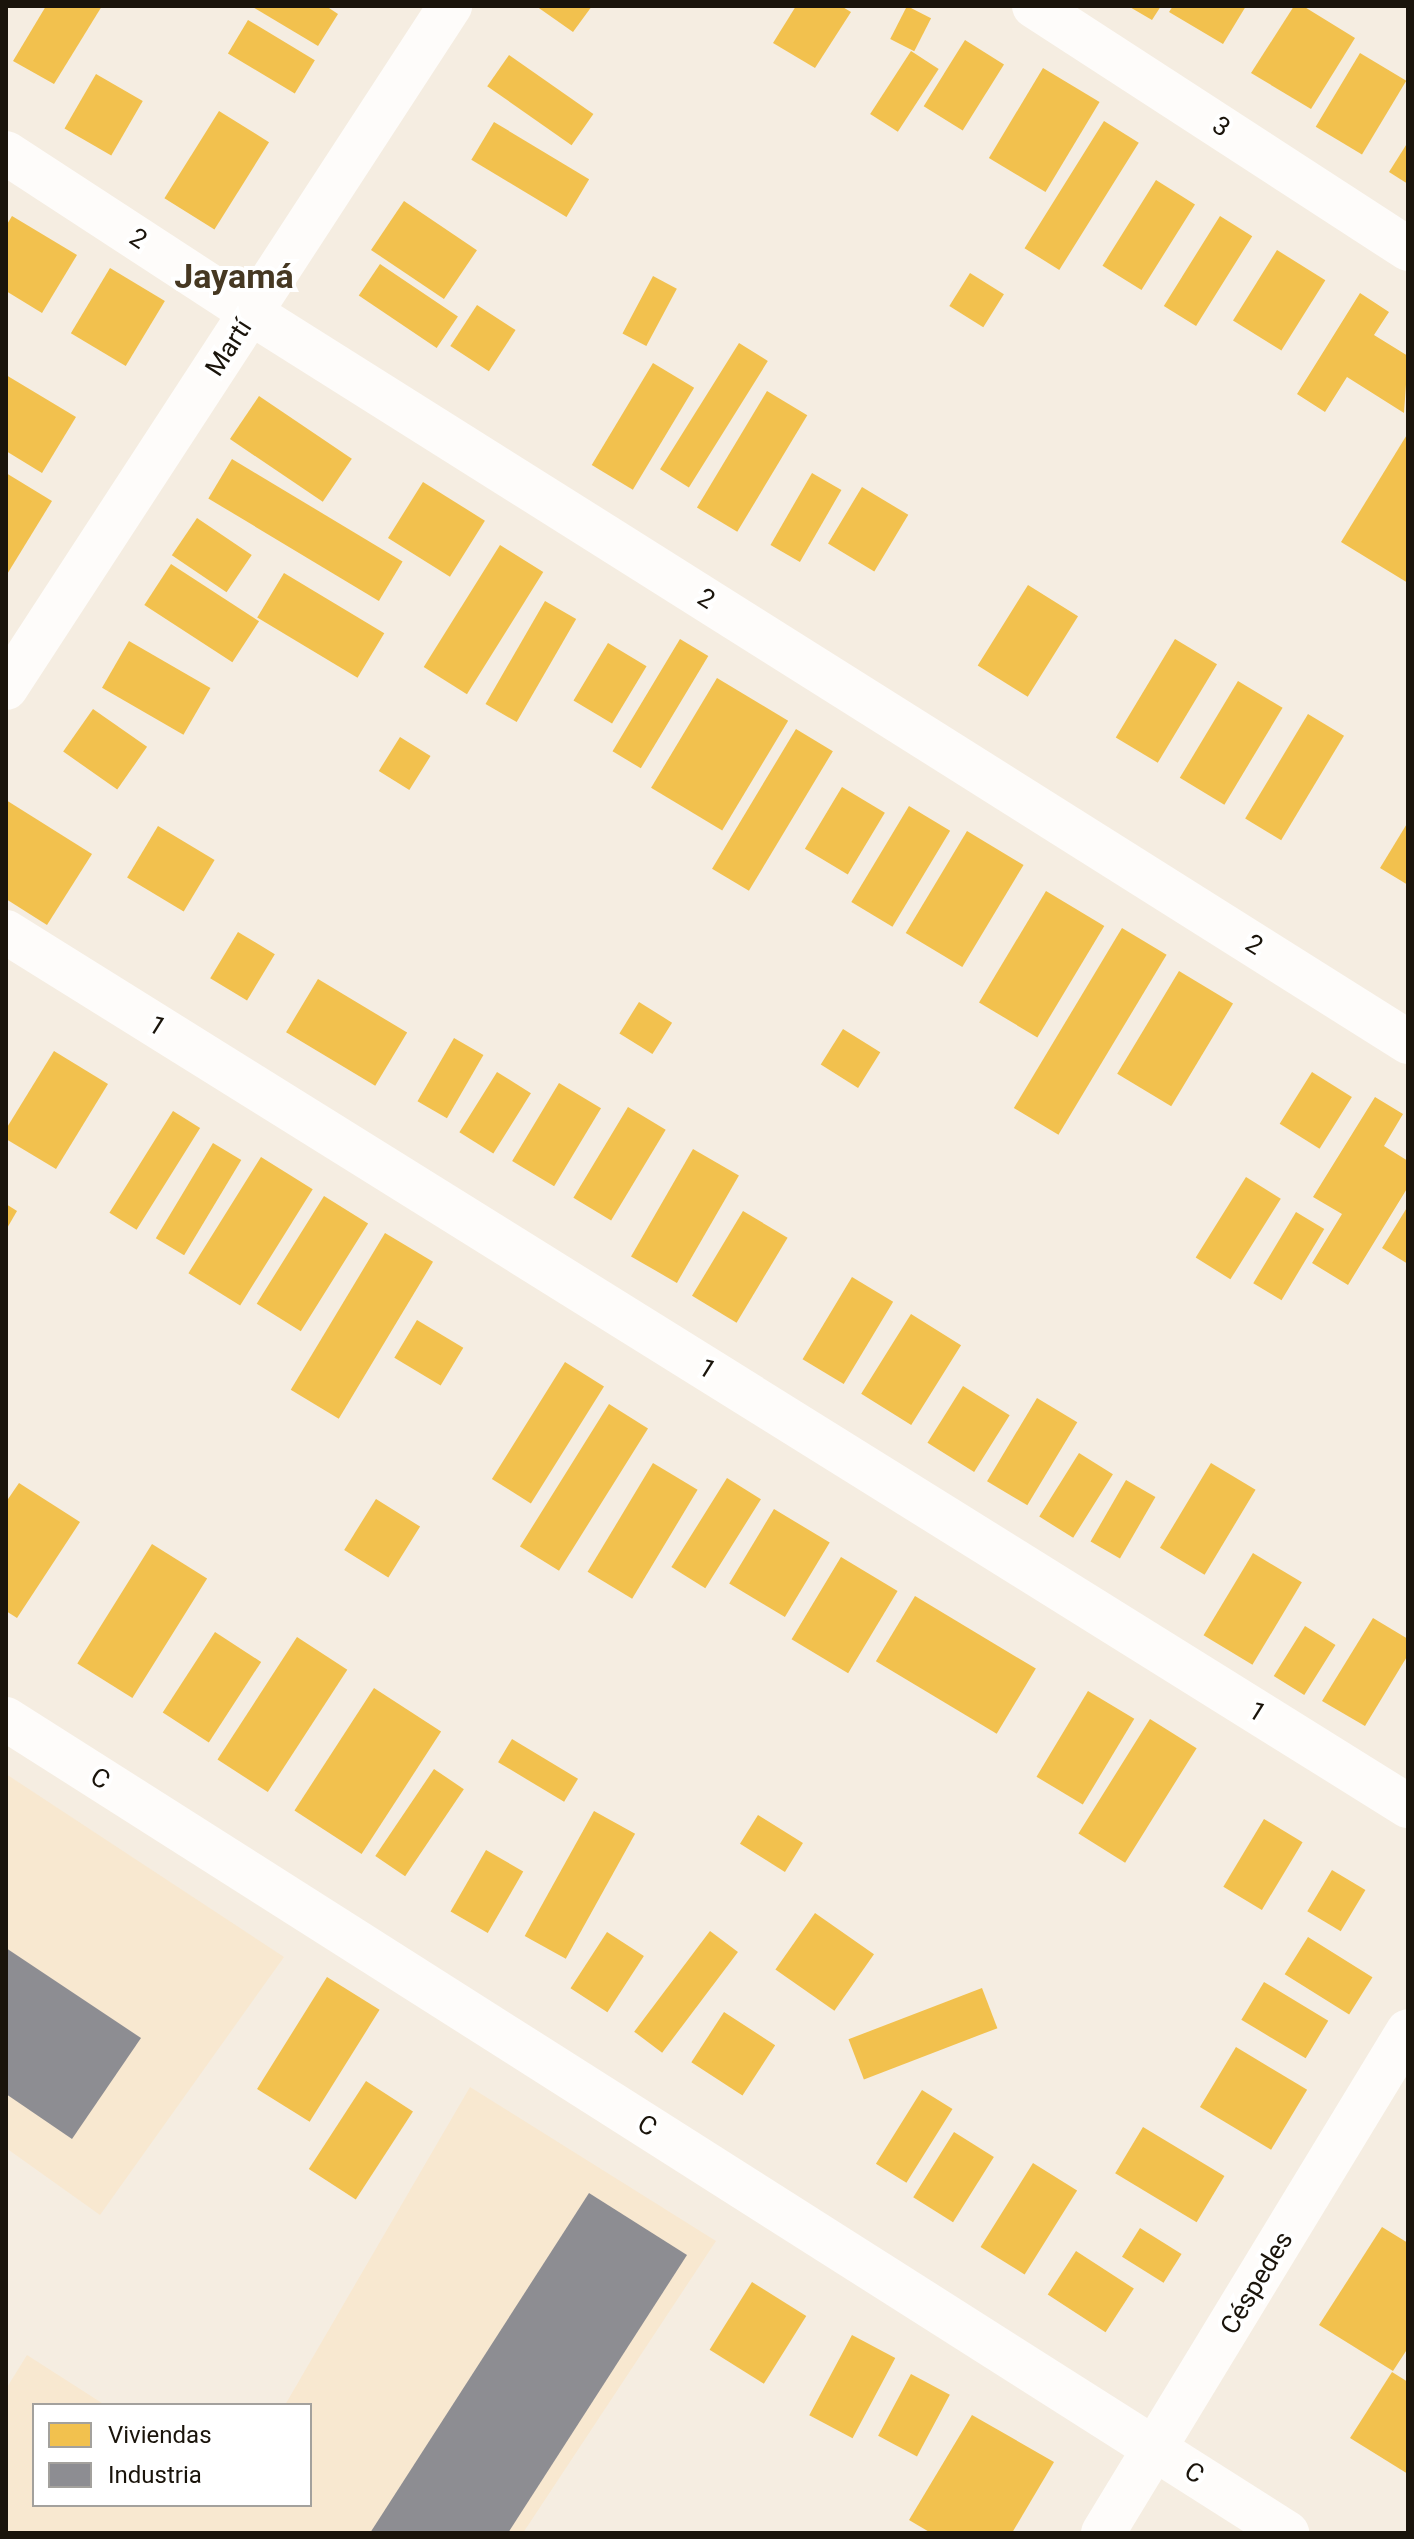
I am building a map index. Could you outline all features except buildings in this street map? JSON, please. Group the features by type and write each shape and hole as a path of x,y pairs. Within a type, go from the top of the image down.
{"street":[{"name":"Martí","path":"6,688 450,6"},
{"name":"3","path":"1034,6 1408,249"},
{"name":"2","path":"6,153 251,313 1408,1042"},
{"name":"1","path":"6,932 1408,1806"},
{"name":"C","path":"6,1719 1287,2533"},
{"name":"Céspedes","path":"1103,2533 1158,2449 1408,2031"}],"shaded area":[{"path":"6,1774 284,1957 100,2215 6,2148"},
{"path":"470,2087 716,2241 523,2533 6,2533 6,2389 27,2355 102,2403 32,2403 32,2507 312,2507 312,2403 286,2403"}],"district":[{"name":"Jayamá","path":"234,277"}]}
